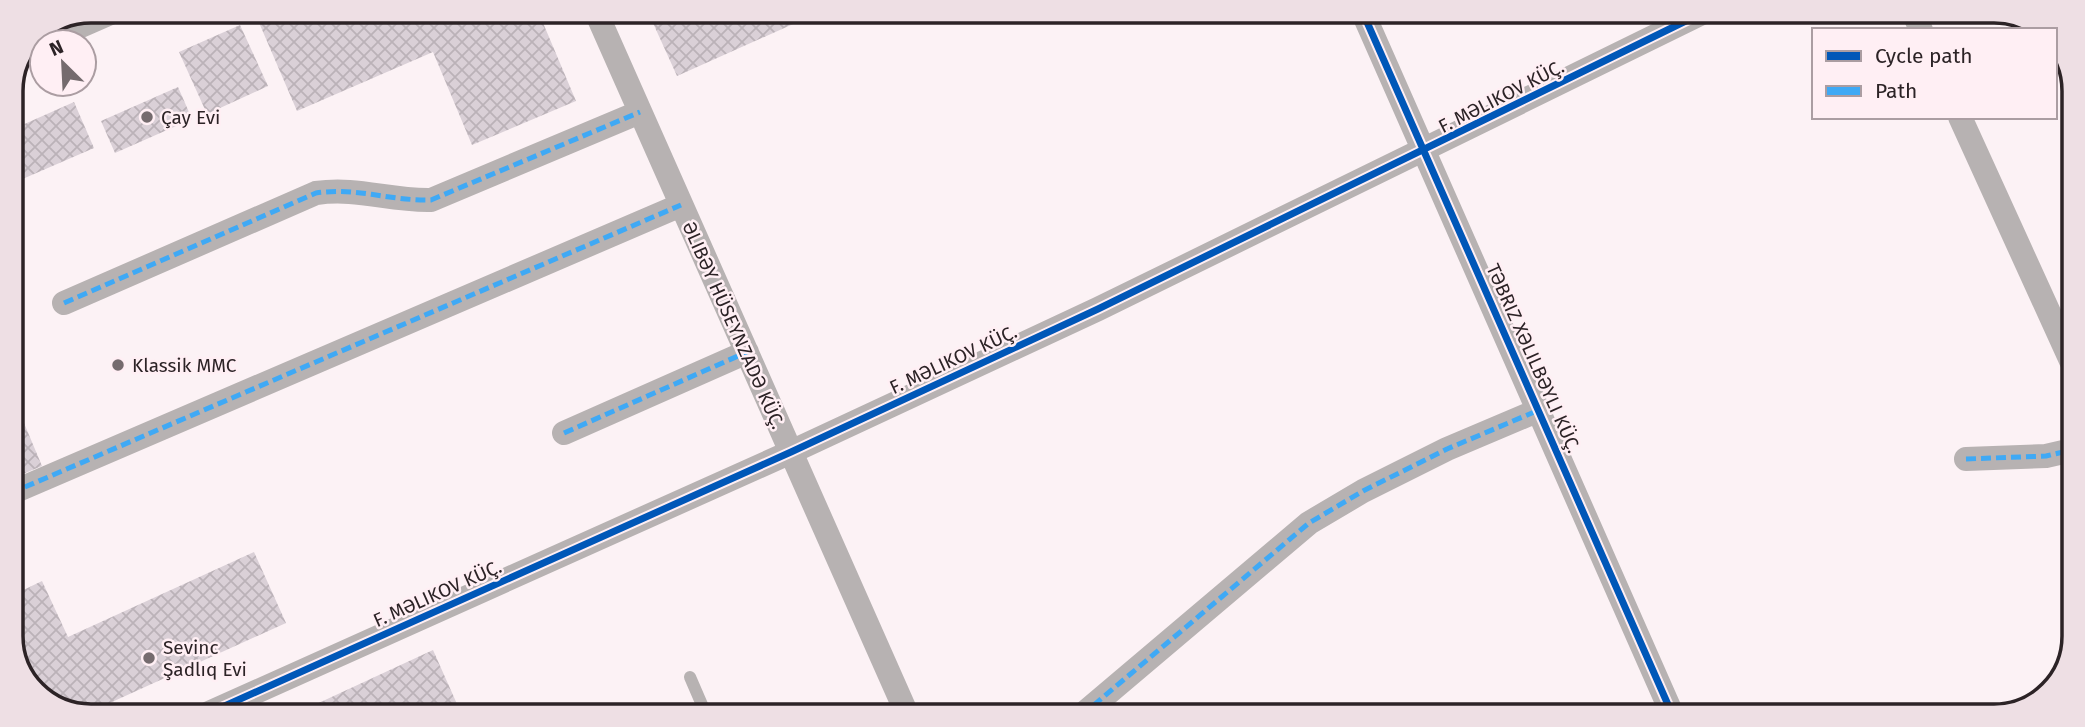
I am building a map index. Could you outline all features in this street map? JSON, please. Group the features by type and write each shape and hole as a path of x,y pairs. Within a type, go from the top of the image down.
{"street":[{"name":"ƏLIBƏY HÜSEYNZADƏ KÜÇ.","path":"601,23 903,704"},
{"name":"TƏBRIZ XƏLILBƏYLI KÜÇ.","path":"1368,23 1668,704"},
{"name":"F. MƏLIKOV KÜÇ.","path":"229,704 791,452 1426,151 1682,23"},
{"path":"64,303 316,193 344,189 409,200 431,200 640,112"},
{"path":"1962,119 2062,341"},
{"path":"23,488 681,205"},
{"path":"564,433 747,352"},
{"path":"1095,704 1309,523 1363,491 1447,449 1539,410"},
{"path":"1966,459 2046,456 2062,452"}],"lane":[{"path":"690,677 702,704"}],"building":[{"path":"259,23 543,23 576,101 472,145 433,52 297,111"},
{"path":"653,23 795,23 677,76"},
{"path":"240,25 268,86 207,114 179,52"},
{"path":"178,87 192,119 115,153 101,121"},
{"path":"74,102 94,148 23,179 23,125"},
{"path":"23,421 42,466 23,474"},
{"path":"254,552 286,623 108,704 69,701 49,690 37,678 24,649 23,590 42,581 68,637"},
{"path":"433,650 457,704 316,704"}],"marked path":[{"path":"64,303 316,193 346,192 431,200 640,112"},
{"path":"23,488 681,205"},
{"path":"564,433 747,352"},
{"path":"1095,704 1309,523 1363,491 1447,449 1539,410"},
{"path":"1966,459 2046,456 2062,452"}],"cycle path":[{"path":"1367,23 1668,704"},
{"path":"229,704 791,452 1098,309 1682,23"}],"place":[{"name":"Çay Evi","path":"147,117"},
{"name":"Klassik MMC","path":"118,365"},
{"name":"Sevinc Şadlıq Evi","path":"149,658"}]}
